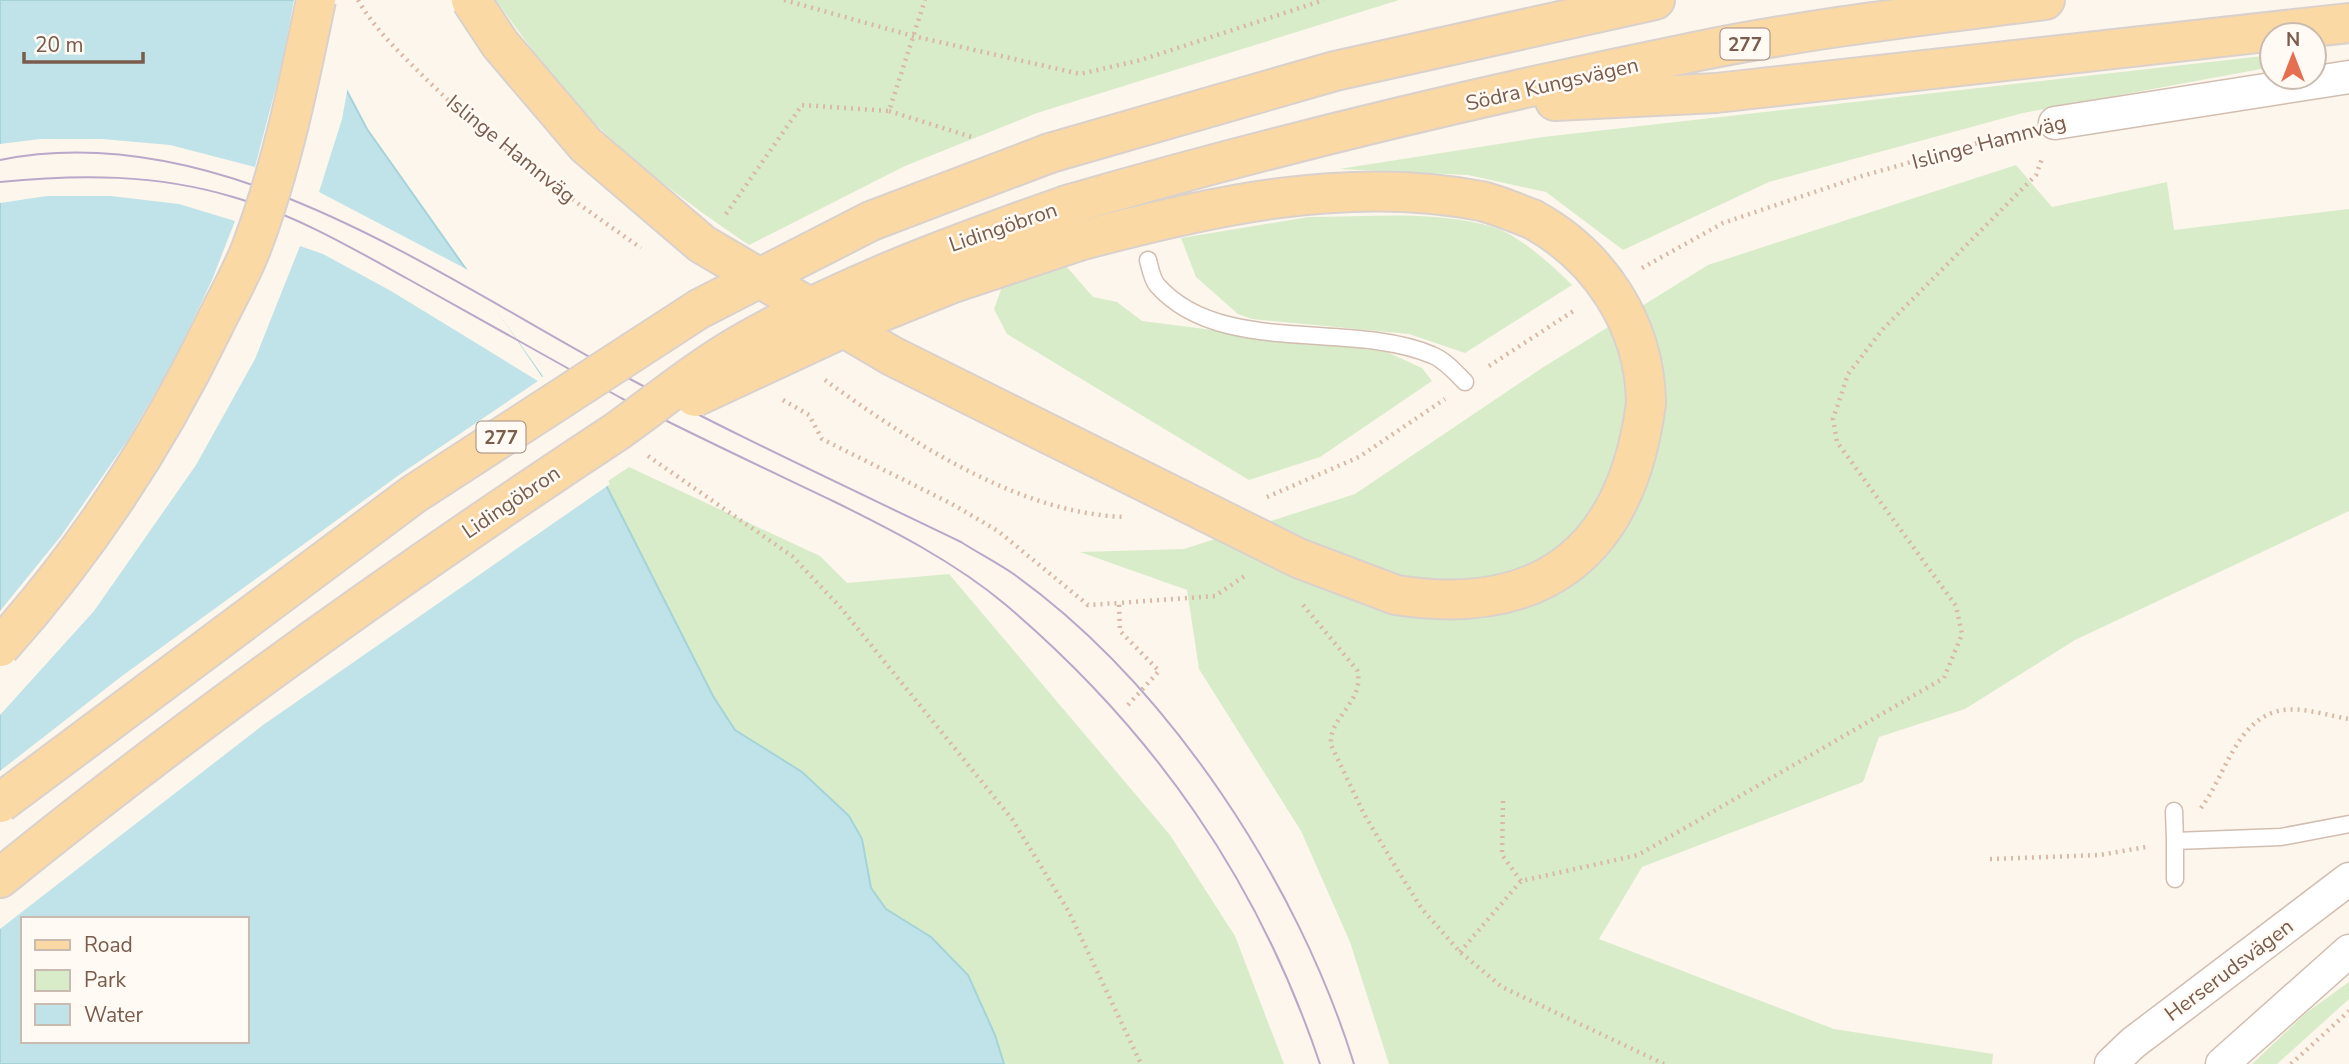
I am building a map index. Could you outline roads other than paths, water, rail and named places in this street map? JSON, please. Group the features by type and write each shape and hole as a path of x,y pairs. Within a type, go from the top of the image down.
{"main road":[{"path":"0,647 88,539 145,457 187,382 251,247 284,148 316,0"},
{"path":"471,0 500,44 586,145 702,244 892,356 1298,558 1396,595 1435,601 1499,597 1530,588 1559,571 1605,524 1622,497 1635,466 1646,403 1640,348 1617,300 1576,248 1532,219 1484,202 1435,194 1374,192 1248,202 1174,216 1079,241 953,283 854,323 628,440"},
{"path":"1420,51 1553,0"},
{"name":"277","path":"0,803 414,494 699,309 871,221 962,184 1050,153 1202,107 1420,51 1655,0"},
{"name":"Södra Kungsvägen","path":"1067,205 1262,149 1696,52 1904,18 2045,0"},
{"path":"1448,107 1716,93 2349,23"},
{"name":"Lidingöbron","path":"0,878 236,696 501,507 628,440 741,344 836,295 928,254 1067,205"}],"street":[{"name":"Islinge Hamnväg","path":"2055,123 2349,77"},
{"name":"Herserudsvägen","path":"2111,1064 2133,1043 2349,879"},
{"path":"2222,1064 2349,951"}],"lane":[{"path":"1148,260 1156,283 1191,313 1243,328 1390,344 1434,355 1465,382"},
{"path":"2175,811 2175,878"},
{"path":"2175,841 2281,837 2349,824"}],"water":[{"path":"0,0 299,0 367,129 550,388 605,483 713,696 735,730 802,772 849,816 862,839 871,888 886,909 931,937 968,975 995,1035 1004,1064 0,1064"}],"tram line":[{"path":"0,160 82,152 163,161 243,182 321,212 473,290 658,394 961,542 1015,575 1071,620 1125,673 1175,731 1221,793 1263,859 1299,927 1330,996 1354,1064"},
{"path":"0,182 88,177 147,180 204,189 279,213 366,256 621,398 878,523 966,575 1006,605 1059,653 1109,704 1154,757 1195,813 1266,932 1295,997 1320,1064"}]}
